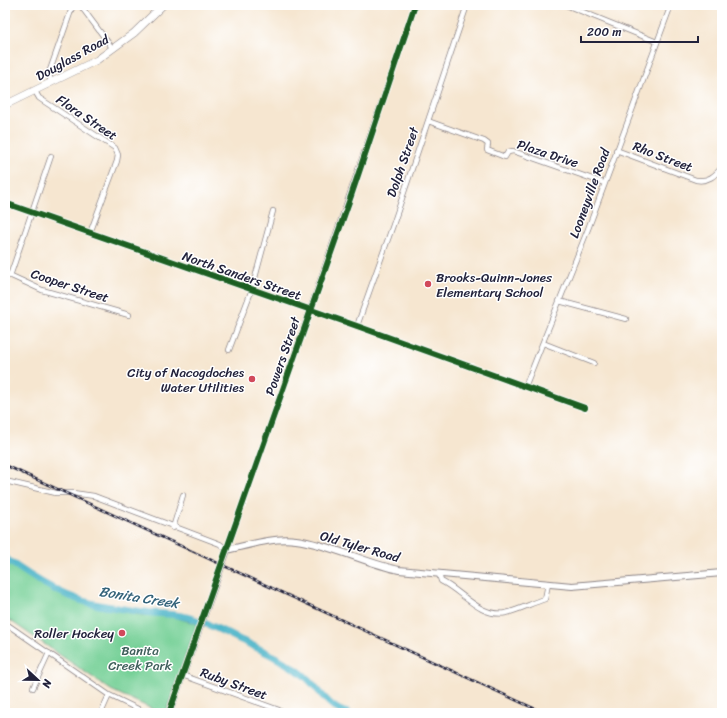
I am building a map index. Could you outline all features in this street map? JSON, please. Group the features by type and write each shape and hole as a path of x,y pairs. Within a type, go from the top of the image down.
{"main road":[{"name":"Douglass Road","path":"5,105 88,65 134,33 164,5"}],"street":[{"path":"51,83 49,73 73,5"},
{"path":"80,5 113,49"},
{"name":"Powers Street","path":"169,713 227,550 415,5"},
{"name":"Dolph Street","path":"357,326 467,5"},
{"path":"566,5 657,42"},
{"name":"Looneyville Road","path":"525,387 671,5"},
{"name":"Flora Street","path":"35,91 39,98 83,126 117,152 117,161 90,233"},
{"name":"Plaza Drive","path":"428,121 484,141 488,144 487,150 506,157 508,152 513,151 604,183"},
{"name":"Rho Street","path":"616,150 696,180 706,180 715,175 722,167"},
{"path":"10,276 51,156"},
{"name":"North Sanders Street","path":"5,203 357,326 585,408"},
{"path":"229,350 252,289 273,210"},
{"name":"Cooper Street","path":"5,273 42,290 129,315"},
{"path":"559,301 626,318"},
{"path":"543,343 594,363"},
{"path":"5,481 56,493 73,493 94,496 173,528 220,544 227,550"},
{"path":"173,528 183,495"},
{"name":"Old Tyler Road","path":"227,550 274,540 296,540 377,565 399,570 548,584 588,586 722,573"},
{"path":"440,574 440,581 452,587 481,609 495,613 506,613 545,599 548,584"},
{"path":"5,623 109,695 146,713"},
{"path":"33,688 49,653"},
{"name":"Ruby Street","path":"182,675 279,712"},
{"path":"101,713 109,695"}],"green space":[{"name":"Banita Creek Park","path":"5,560 51,590 99,607 141,615 171,616 197,624 166,713 161,713 111,690 5,617"}],"waterway":[{"name":"Bonita Creek","path":"5,558 49,587 86,602 153,613 182,616 216,628 266,652 295,669 307,678 334,707 348,713"}],"railway":[{"path":"5,465 544,713"}],"cycle path":[{"path":"169,713 351,196 415,5"},
{"path":"5,203 357,326 585,408"}],"place":[{"name":"Brooks-Quinn-Jones Elementary School","path":"428,284"},
{"name":"City of Nacogdoches Water Utilities","path":"252,379"},
{"name":"Roller Hockey","path":"122,633"}]}
